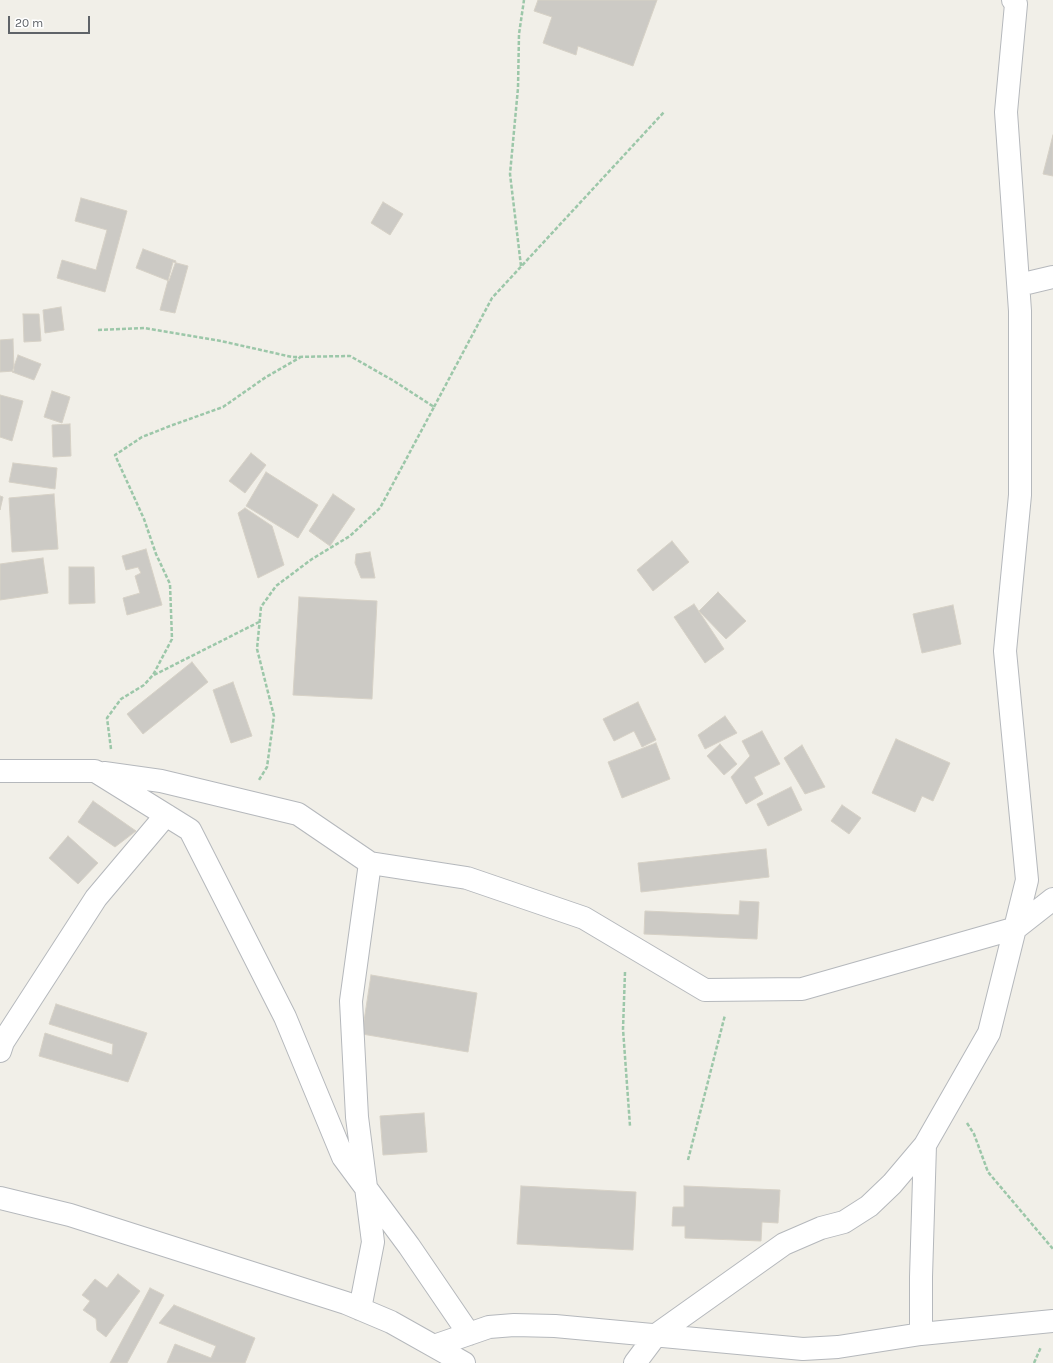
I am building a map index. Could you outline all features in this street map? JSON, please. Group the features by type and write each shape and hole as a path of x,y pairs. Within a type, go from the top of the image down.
{"street":[{"path":"635,1363 656,1335 784,1244 821,1228 844,1222 869,1206 892,1184 926,1145 989,1033 1027,880 1005,651 1020,495 1020,311 1006,112 1016,4 1013,0"},
{"path":"1019,285 1053,277"},
{"path":"0,771 95,771 161,781 298,814 370,863 467,878 584,918 705,990 802,989 1016,928 1053,898"},
{"path":"95,771 190,830 285,1017 343,1158 409,1246 469,1334"},
{"path":"0,1051 4,1042 96,898 166,815"},
{"path":"360,1309 373,1242 357,1118 351,1001 370,863"},
{"path":"922,1334 921,1277 926,1145"},
{"path":"0,1198 70,1214 360,1309 391,1322 464,1363"},
{"path":"434,1346 490,1327 514,1325 555,1326 803,1349 838,1347 922,1334 1053,1321"}],"path":[{"path":"521,267 510,174 518,88 520,34 524,0"},
{"path":"246,802 267,767 274,716 257,649 261,607 276,586 312,559 350,536 380,508 492,298 664,112"},
{"path":"98,330 144,328 221,341 292,357 350,356 394,381 434,407"},
{"path":"119,775 110,744 107,718 121,699 144,685 153,675 172,639 170,584 156,554 144,519 115,455 142,438 163,428 223,408 266,377 302,357"},
{"path":"153,675 260,622"},
{"path":"626,943 623,1029 630,1126"},
{"path":"688,1160 731,990"},
{"path":"951,1100 974,1134 988,1172 1053,1249"}],"building":[{"path":"538,0 657,0 633,66 578,46 576,55 543,43 552,17 534,11"},
{"path":"1053,135 1053,176 1043,174"},
{"path":"81,198 127,211 105,292 57,278 62,260 96,270 107,230 75,221"},
{"path":"383,202 403,214 390,235 371,223"},
{"path":"143,249 176,261 169,281 136,268"},
{"path":"173,262 188,266 175,313 160,310"},
{"path":"61,307 64,330 45,333 43,310"},
{"path":"23,314 39,314 41,341 24,342"},
{"path":"13,339 14,371 0,372 0,340"},
{"path":"18,355 41,364 34,380 12,372"},
{"path":"52,391 70,397 62,423 44,417"},
{"path":"0,395 23,401 12,441 0,437"},
{"path":"70,424 71,456 53,457 52,425"},
{"path":"251,453 266,465 245,493 229,481"},
{"path":"13,463 57,468 55,489 9,482"},
{"path":"266,472 318,505 298,538 246,506"},
{"path":"54,494 58,549 12,552 9,498"},
{"path":"333,494 355,509 330,546 309,531"},
{"path":"0,496 3,497 0,510"},
{"path":"245,508 272,526 284,565 258,578 238,513"},
{"path":"672,541 689,562 653,591 637,570"},
{"path":"146,549 162,605 127,615 123,598 140,593 135,576 141,573 138,567 126,570 122,556"},
{"path":"370,552 375,578 361,578 355,563 356,554"},
{"path":"43,558 48,593 0,600 0,564"},
{"path":"69,567 94,567 95,603 69,604"},
{"path":"718,592 746,621 726,639 699,611"},
{"path":"299,597 377,601 372,699 293,695"},
{"path":"694,604 724,649 705,663 674,617"},
{"path":"953,605 961,644 922,653 913,614"},
{"path":"192,662 208,682 143,734 127,714"},
{"path":"233,682 252,736 231,743 213,690"},
{"path":"638,702 656,740 642,747 634,731 614,741 603,719"},
{"path":"725,716 737,733 705,749 698,735"},
{"path":"762,731 780,764 754,777 763,794 746,804 731,777 750,756 742,741"},
{"path":"896,739 950,763 933,801 922,796 915,812 872,793"},
{"path":"656,743 670,779 622,798 608,762"},
{"path":"720,744 737,764 724,775 707,756"},
{"path":"802,745 825,787 805,794 784,758"},
{"path":"791,787 802,810 768,826 757,804"},
{"path":"93,801 136,831 115,847 78,822"},
{"path":"842,805 861,818 849,834 831,821"},
{"path":"68,836 98,863 78,884 49,858"},
{"path":"766,849 769,877 641,892 638,863"},
{"path":"740,901 759,902 757,939 644,934 645,911 739,915"},
{"path":"371,975 477,993 468,1052 362,1034"},
{"path":"56,1004 147,1033 128,1082 39,1056 45,1033 112,1055 113,1044 49,1024"},
{"path":"424,1113 427,1152 383,1155 380,1116"},
{"path":"521,1186 636,1192 633,1250 517,1244"},
{"path":"684,1186 780,1190 778,1223 762,1222 761,1241 685,1238 685,1226 672,1226 673,1207 684,1207"},
{"path":"118,1274 140,1291 106,1337 97,1330 96,1319 83,1310 90,1301 82,1295 95,1279 107,1288"},
{"path":"150,1288 164,1295 127,1363 110,1363"},
{"path":"174,1305 255,1338 245,1363 167,1363 175,1344 211,1358 216,1346 159,1323"}]}
